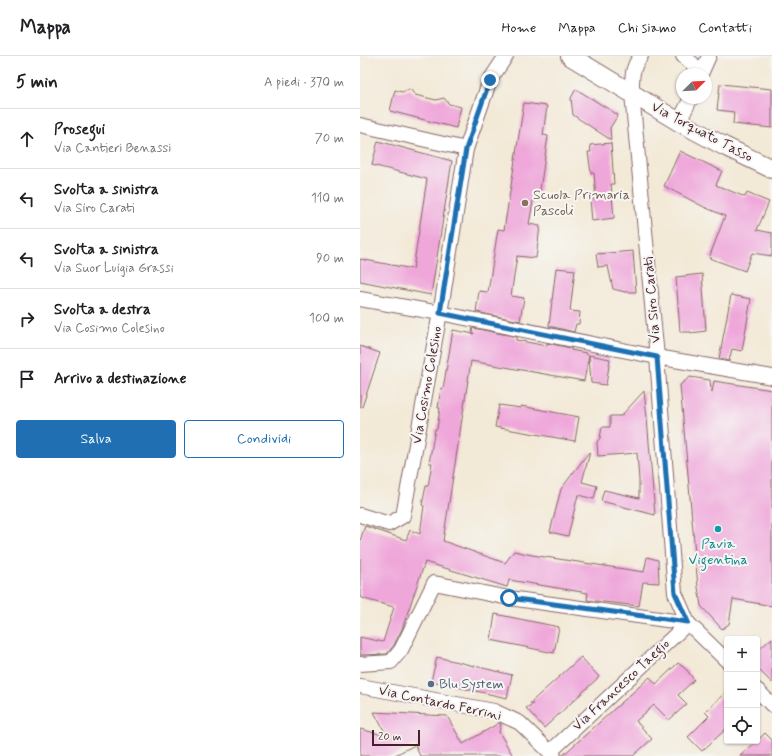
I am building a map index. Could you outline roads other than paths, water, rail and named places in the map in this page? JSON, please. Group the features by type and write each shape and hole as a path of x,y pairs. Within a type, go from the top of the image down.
{"street":[{"name":"Via Cosimo Colesino","path":"360,515 390,524 403,516 440,313 466,149 490,80 506,56"},
{"name":"Via Torquato Tasso","path":"570,56 679,122 772,169"},
{"path":"632,94 632,77 636,63 641,56"},
{"path":"682,56 692,63 695,68"},
{"path":"704,68 709,56"},
{"name":"Via Siro Carati","path":"632,94 657,357 675,593 688,622"},
{"path":"679,122 688,104"},
{"path":"360,125 466,149"},
{"path":"360,299 440,313 657,357 772,377"},
{"path":"360,664 391,662 401,650 434,583 509,598 688,622 724,658"},
{"name":"Via Francesco Taegio","path":"552,754 688,622"},
{"name":"Via Contardo Ferrini","path":"360,686 494,711 520,723 552,754"},
{"path":"760,693 772,705"}],"place":[{"name":"Scuola Primaria Pascoli","path":"525,203"},
{"name":"Pavia Vigentina","path":"718,529"},
{"name":"Blu System","path":"431,684"}]}
